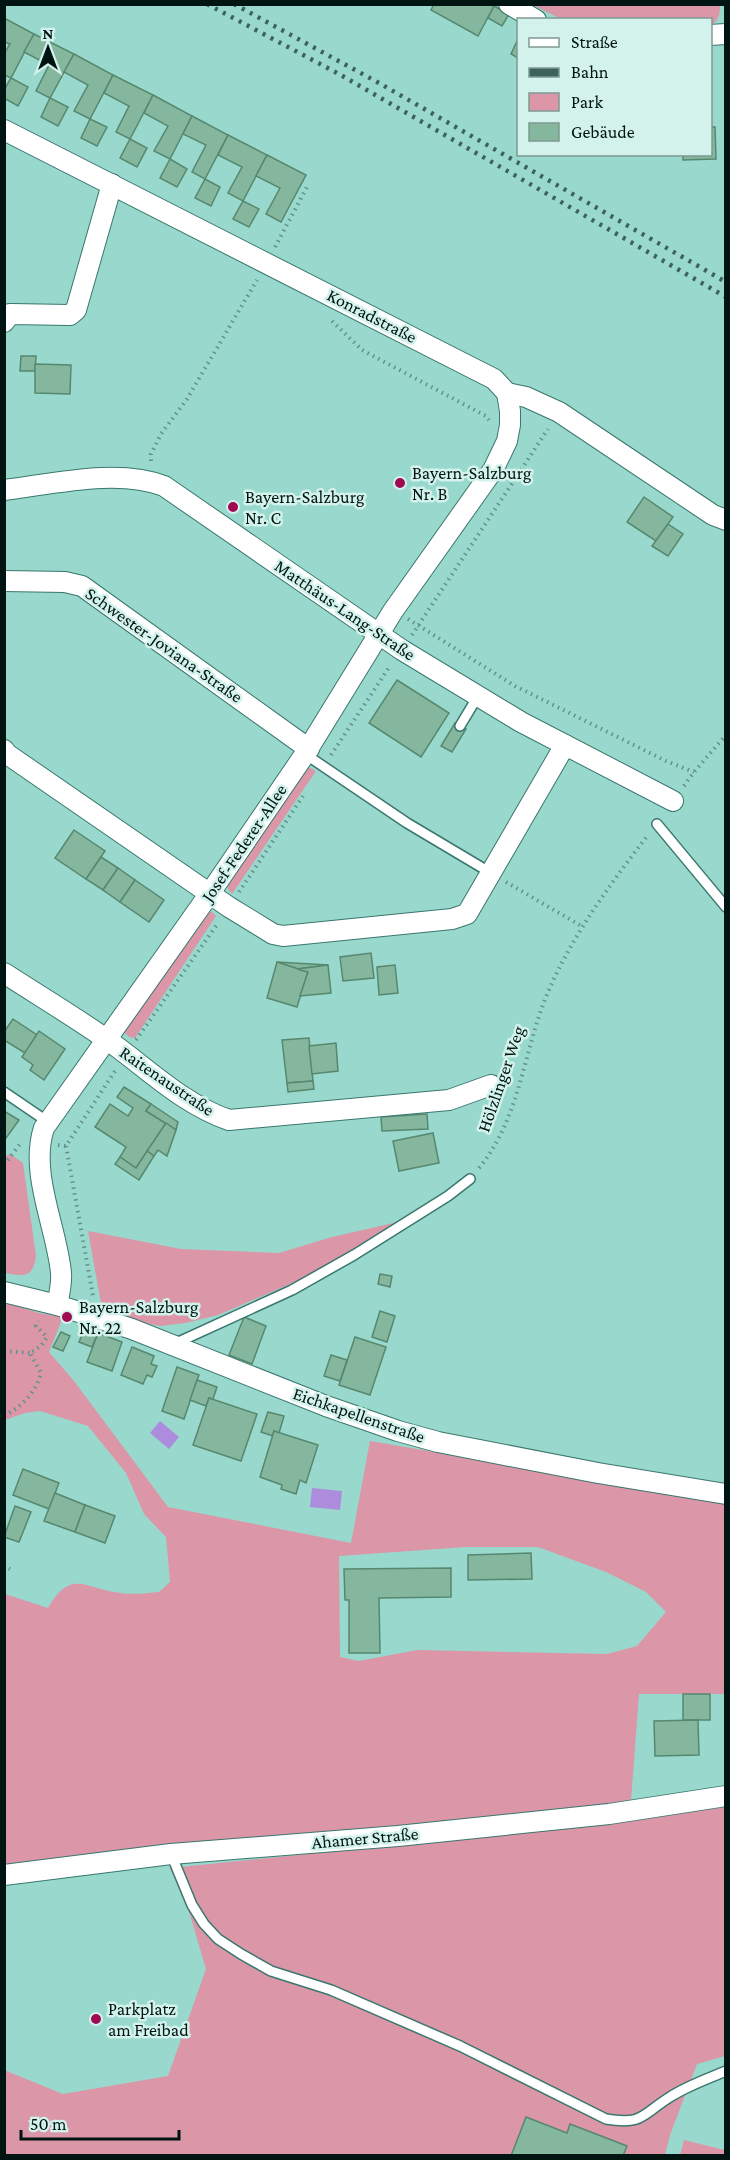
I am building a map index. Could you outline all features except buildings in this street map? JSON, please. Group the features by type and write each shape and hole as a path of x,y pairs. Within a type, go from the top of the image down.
{"street":[{"path":"509,4 533,18"},
{"name":"Konradstraße","path":"4,130 494,379 507,393 526,397 559,412 713,515 726,520"},
{"path":"4,322 10,314 70,315 76,310 112,184"},
{"name":"Josef-Federer-Allee","path":"65,1308 61,1273 39,1156 39,1143 44,1128 307,751 393,611 493,470 507,441 510,425 507,393"},
{"name":"Matthäus-Lang-Straße","path":"4,490 96,479 133,478 164,486 402,650 521,722 674,801"},
{"name":"Schwester-Joviana-Straße","path":"4,581 65,582 82,586 307,751"},
{"path":"4,750 210,893 273,934 283,936 452,919 467,914 565,745"},
{"name":"Raitenaustraße","path":"4,973 106,1039 183,1096 216,1116 229,1120 449,1100 490,1085"},
{"name":"Eichkapellenstraße","path":"4,1292 65,1308 174,1344 326,1406 398,1431 450,1444 726,1494"},
{"name":"Ahamer Straße","path":"4,1875 171,1854 398,1836 597,1815 726,1796"}],"lane":[{"path":"460,726 478,696"},
{"path":"307,751 407,823 491,873"},
{"path":"657,824 726,907"},
{"path":"4,1092 48,1122"},
{"path":"174,1344 292,1290 354,1255 448,1196 470,1179"},
{"path":"171,1854 192,1905 204,1924 218,1939 241,1954 271,1971 332,1990 450,2042 606,2119 625,2122 642,2118 670,2097 726,2071"}],"path":[{"path":"153,482 151,454 156,444 187,399 307,187"},
{"path":"325,314 362,350 486,416 490,422"},
{"path":"393,611 515,686 666,761 694,771"},
{"path":"674,801 694,771 726,735"},
{"name":"Hölzlinger Weg","path":"470,1179 490,1155 505,1127 544,1004 560,965 583,927 657,824"},
{"path":"491,873 583,927"},
{"path":"66,1146 97,1318"},
{"path":"4,1350 30,1353 41,1347 47,1337 36,1326 40,1320 55,1320 65,1308"},
{"path":"4,1416 19,1408 29,1399 38,1382 41,1373 30,1353"},
{"path":"4,1565 10,1569"}],"green space":[{"path":"533,5 720,5 718,17 712,25 712,18 559,18"},
{"path":"305,765 316,771 232,894 228,889 227,879"},
{"path":"204,912 212,912 216,916 135,1038 129,1037 125,1033 125,1028"},
{"path":"10,1154 23,1163 36,1256 30,1272 22,1275 5,1273 4,1157"},
{"path":"402,1221 309,1276 218,1315 160,1326 139,1322 102,1309 88,1231 181,1249 279,1253 332,1237"},
{"path":"5,1302 39,1313 63,1317 49,1352 74,1381 168,1507 351,1543 370,1441 725,1501 725,1694 639,1694 631,1801 478,1819 5,1867 5,1594 48,1608 57,1595 72,1584 135,1594 159,1592 170,1582 166,1537 144,1514 126,1473 88,1426 40,1411 5,1420","holes":["466,1547 538,1547 606,1572 646,1592 666,1612 637,1646 607,1654 417,1650 359,1661 340,1657 339,1556"]},
{"path":"725,1807 725,2056 697,2064 670,2135 665,2155 5,2155 4,2070 63,2094 168,2076 206,1969 190,1915 170,1868 600,1824"},
{"path":"684,2140 725,2150 725,2155 680,2155"}],"shaded area":[{"path":"160,1421 179,1437 169,1449 150,1433"},
{"path":"312,1488 342,1491 340,1510 310,1507"}],"railway":[{"path":"207,4 339,74 726,297"},
{"path":"234,4 379,83 726,282"}],"place":[{"name":"Bayern-Salzburg Nr. B","path":"400,483"},
{"name":"Bayern-Salzburg Nr. C","path":"233,507"},
{"name":"Bayern-Salzburg Nr. 22","path":"67,1317"},
{"name":"Parkplatz am Freibad","path":"96,2019"}]}
